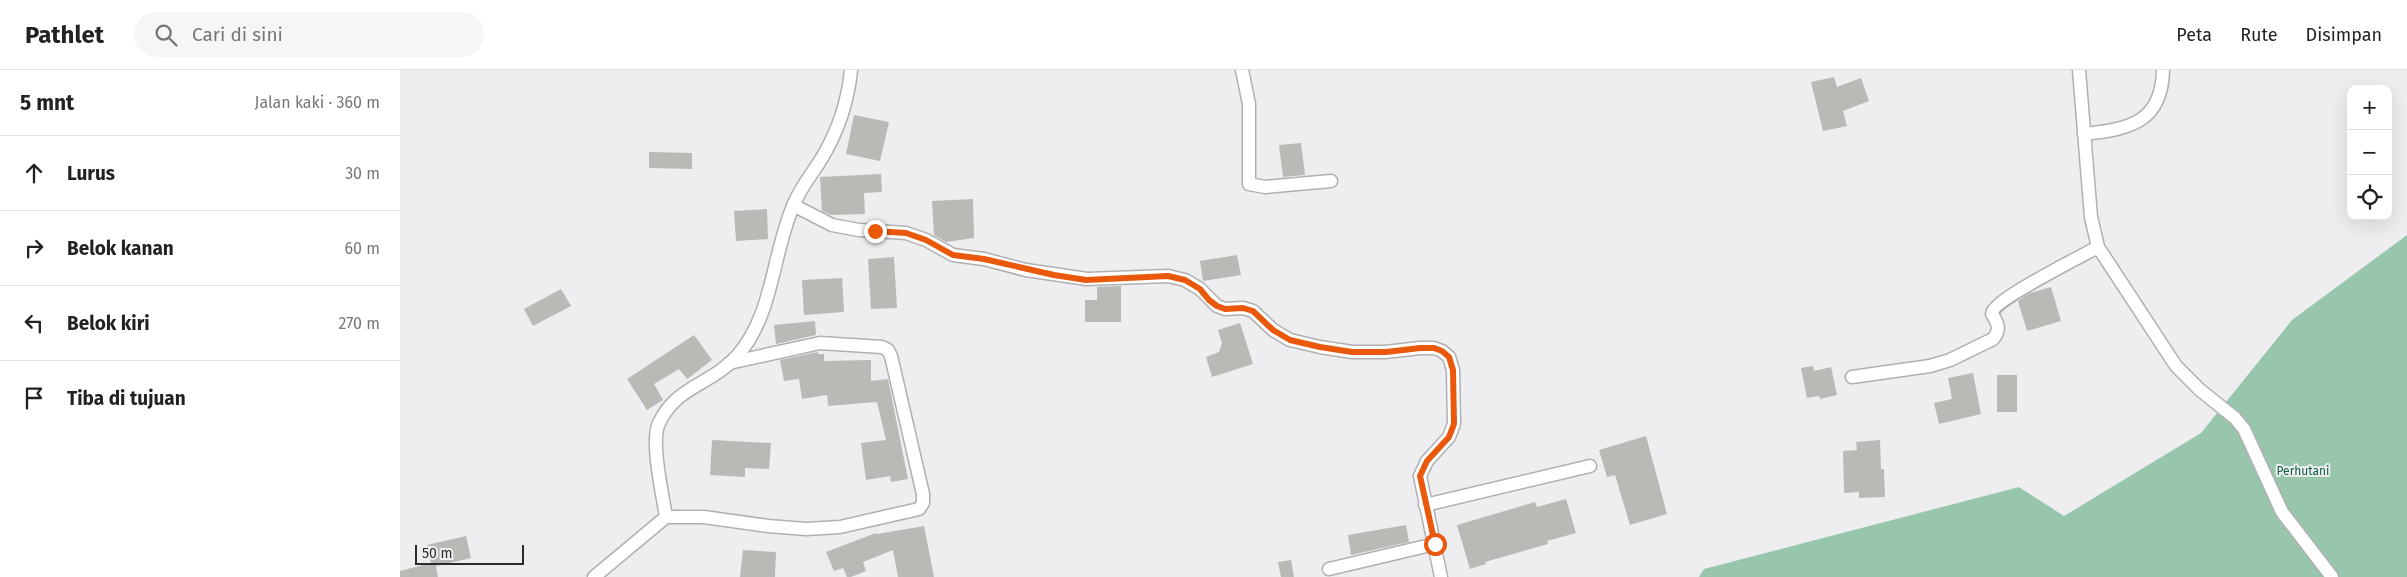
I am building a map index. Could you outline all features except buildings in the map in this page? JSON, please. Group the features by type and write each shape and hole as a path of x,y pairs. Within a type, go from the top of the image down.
{"street":[{"path":"666,517 656,454 658,425 671,402 716,374 738,355 748,339 764,309 779,246 793,205 840,125 851,70"},
{"path":"1242,70 1249,104 1249,184 1264,187 1331,182"},
{"path":"2079,70 2091,217 2098,248 2176,366 2244,429 2282,512 2332,577"},
{"path":"2084,134 2116,130 2130,126 2143,118 2160,98 2163,88 2163,70"},
{"path":"793,205 832,225 858,230 906,233 926,240 953,255 984,259 1026,270 1086,280 1168,276 1185,280 1200,289 1217,306 1225,309 1243,308 1253,311 1273,330 1290,340 1320,347 1352,352 1386,352 1420,348 1434,348 1442,351 1449,357 1453,370 1454,424 1449,437 1427,461 1420,476 1441,577"},
{"path":"1852,377 1930,366 1950,360 1993,339 1998,334 1999,327 1992,314 1994,307 2026,286 2098,248"},
{"path":"594,577 666,517 704,517 768,526 823,528 840,527 919,509 923,503 923,494 892,356 888,350 882,347 820,343 729,363"},
{"path":"1425,505 1590,466"},
{"path":"1329,569 1435,544"}],"green space":[{"name":"Perhutani","path":"2407,235 2407,577 1699,577 1704,569 2019,487 2064,516 2201,433 2292,320"}],"route":[{"path":"875,231 906,233 926,240 953,255 984,259 1054,275 1086,280 1168,276 1185,280 1200,289 1217,306 1225,309 1243,308 1253,311 1273,330 1290,340 1320,347 1352,352 1386,352 1420,348 1434,348 1442,351 1449,357 1453,370 1454,424 1449,437 1427,461 1420,476 1435,544"}]}
